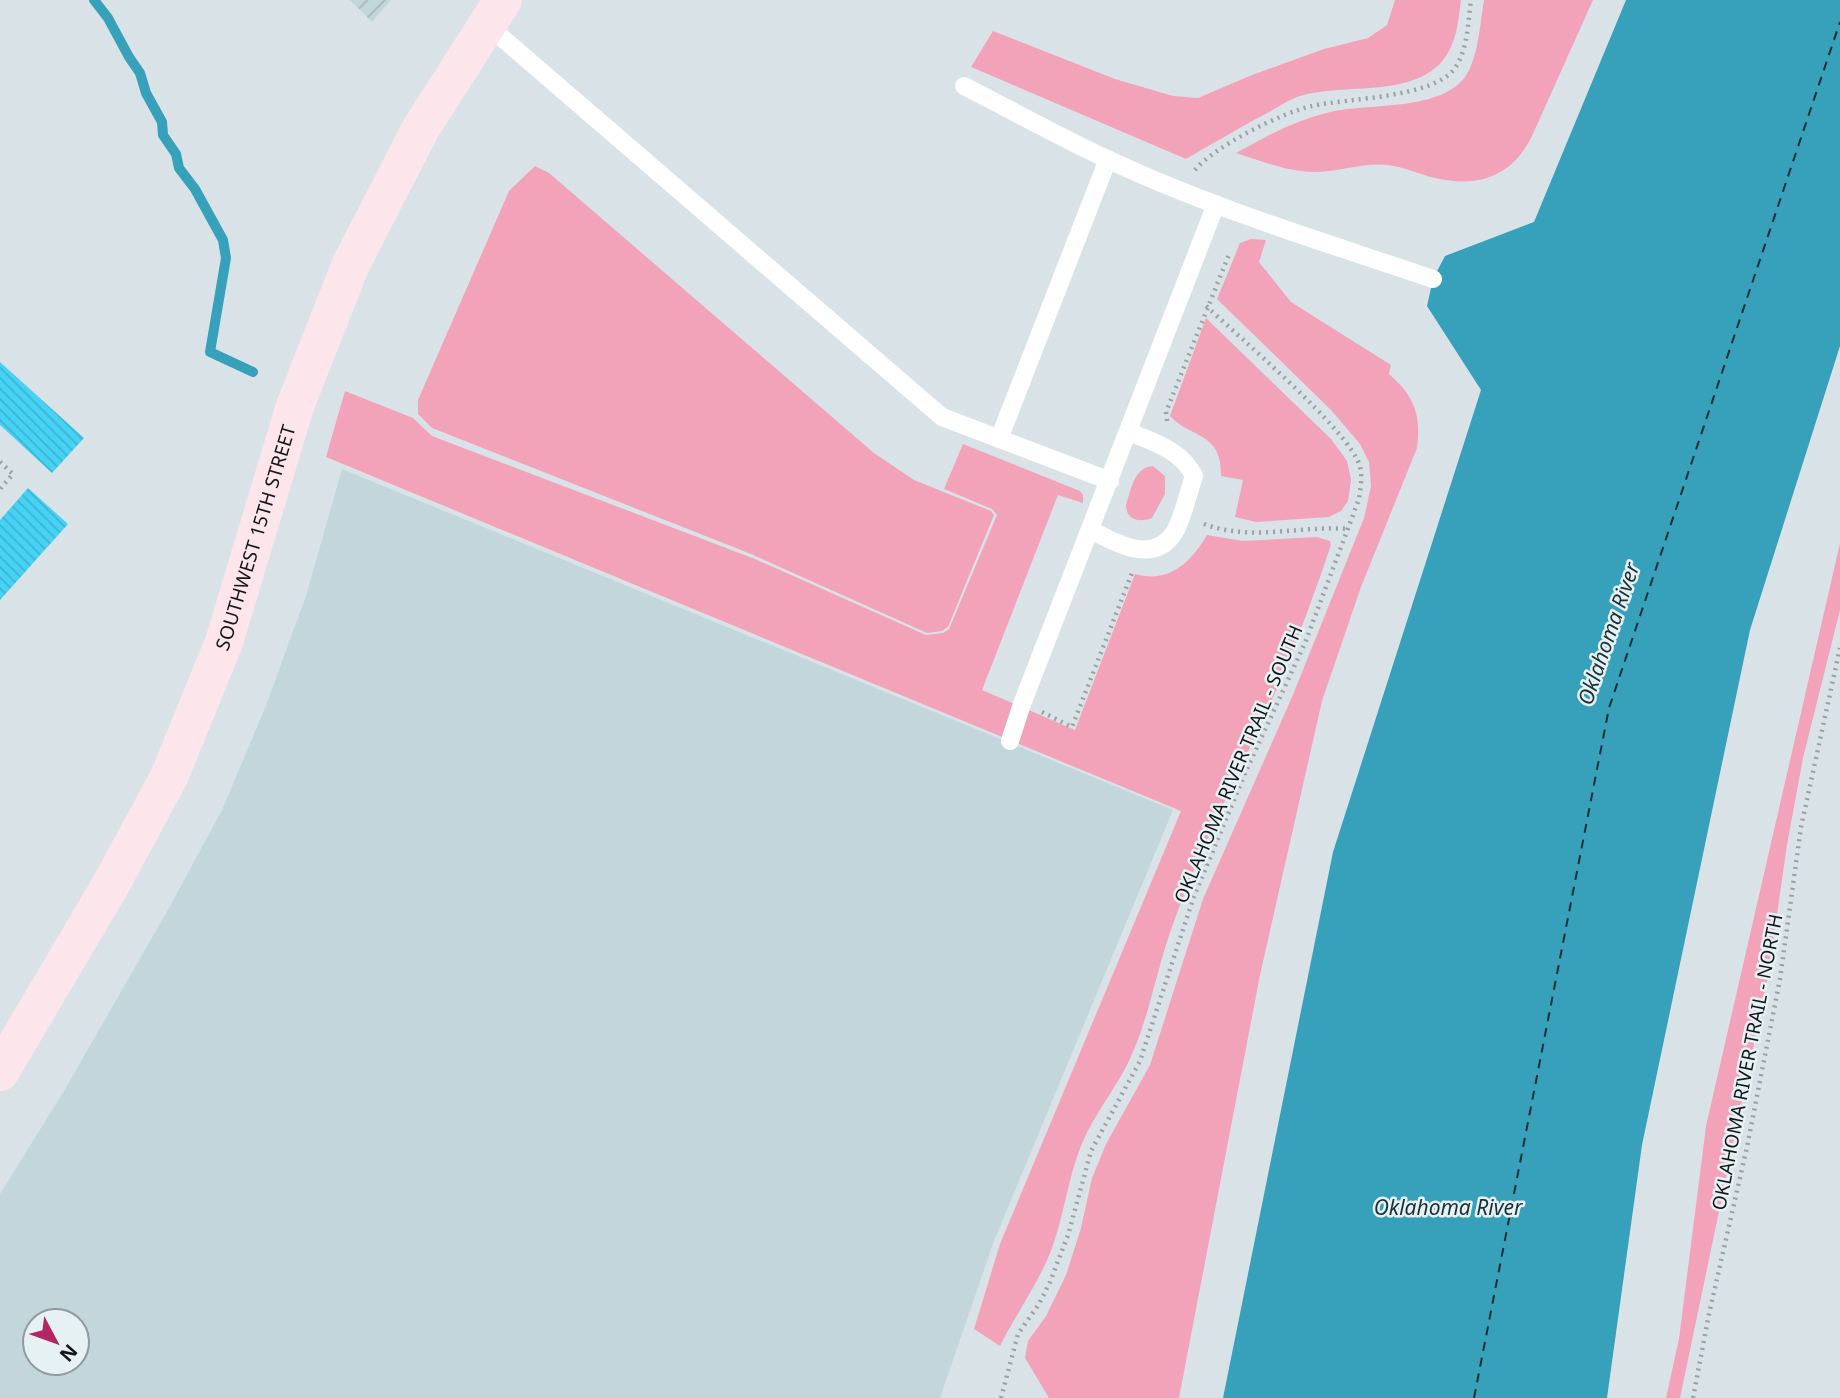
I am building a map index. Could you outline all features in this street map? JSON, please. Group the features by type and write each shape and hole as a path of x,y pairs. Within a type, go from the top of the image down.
{"main road":[{"name":"SOUTHWEST 15TH STREET","path":"0,1073 110,887 169,777 225,642 295,406 351,264 421,128 494,12"}],"lane":[{"path":"494,12 942,417 1110,481"},
{"path":"964,86 1108,159 1216,204 1433,279"},
{"path":"999,439 1108,159"},
{"path":"1010,741 1216,204"},
{"path":"1090,530 1136,550 1151,549 1174,533 1194,476 1188,463 1177,454 1129,432"}],"path":[{"path":"1180,189 1201,163 1217,151 1293,112 1309,106 1411,91 1444,78 1455,68 1462,52 1471,0"},
{"name":"OKLAHOMA RIVER TRAIL - SOUTH","path":"1001,1398 1018,1334 1039,1304 1050,1282 1068,1235 1088,1159 1140,1061 1193,899 1246,771 1305,643 1349,529 1362,483 1360,466 1343,437 1185,286"},
{"path":"0,462 13,474 0,489"},
{"path":"1181,514 1209,526 1251,534 1288,533 1332,527 1349,529"},
{"name":"OKLAHOMA RIVER TRAIL - NORTH","path":"1693,1398 1780,979 1801,827 1840,648"}],"shaded area":[{"path":"350,0 391,0 372,22"},
{"path":"1395,0 1461,0 1453,42 1442,61 1427,74 1408,82 1387,86 1296,97 1186,159 971,67 993,31 1115,79 1173,96 1198,98 1324,49 1368,38 1387,25"},
{"path":"1484,0 1593,0 1532,136 1524,150 1504,170 1479,180 1465,181 1435,178 1400,167 1379,164 1304,172 1236,153 1282,129 1330,112 1404,104 1441,95 1456,86 1467,74 1474,57"},
{"path":"535,166 549,173 874,453 914,480 991,511 994,515 948,627 942,631 927,633 751,554 432,428 418,414 418,400 509,191"},
{"path":"1251,239 1266,240 1259,262 1291,302 1391,365 1389,374 1405,390 1417,416 1417,448 1361,587 1322,701 1260,975 1179,1398 1049,1398 1025,1358 1028,1341 1046,1316 1066,1275 1081,1228 1092,1178 1106,1144 1150,1065 1203,899 1292,697 1364,518 1371,486 1369,462 1360,444 1331,410 1217,299 1240,243"},
{"path":"1206,318 1331,439 1347,461 1351,480 1348,501 1341,511 1329,517 1256,522 1235,517 1243,480 1221,476 1217,451 1204,438 1170,416"},
{"path":"345,391 413,418 432,436 755,559 926,635 943,633 949,629 997,515 992,509 944,489 963,444 1080,491 1083,503 1058,495 982,690 1075,730 1135,574 1158,576 1169,573 1194,554 1207,535 1243,541 1317,537 1330,541 1319,579 1281,679 1184,895 1135,1047 1081,1146 1052,1248 1000,1346 974,1329 1000,1244 1181,811 326,457"},
{"path":"1153,466 1165,476 1165,494 1152,518 1134,519 1128,514 1126,505 1132,486 1141,470"},
{"path":"342,469 1173,810 994,1241 940,1398 0,1398 0,1194 64,1091 169,908 222,810 265,708 306,596"},
{"path":"1840,543 1840,610 1803,758 1768,977 1680,1398 1666,1398 1679,1339 1706,1126"}],"water":[{"name":"Oklahoma River","path":"1626,0 1840,0 1840,346 1750,630 1642,1145 1607,1398 1223,1398 1333,852 1481,390 1427,306 1433,279 1445,256 1534,222"}],"building":[{"path":"0,362 84,438 52,473 0,425"},
{"path":"28,488 68,524 0,600 0,520"}],"waterway":[{"path":"94,0 108,18 140,73 146,93 162,122 163,135 176,154 179,168 195,189 223,240 226,258 210,352 253,372"}],"ferry route":[{"path":"1474,1398 1609,708 1840,22"}]}
